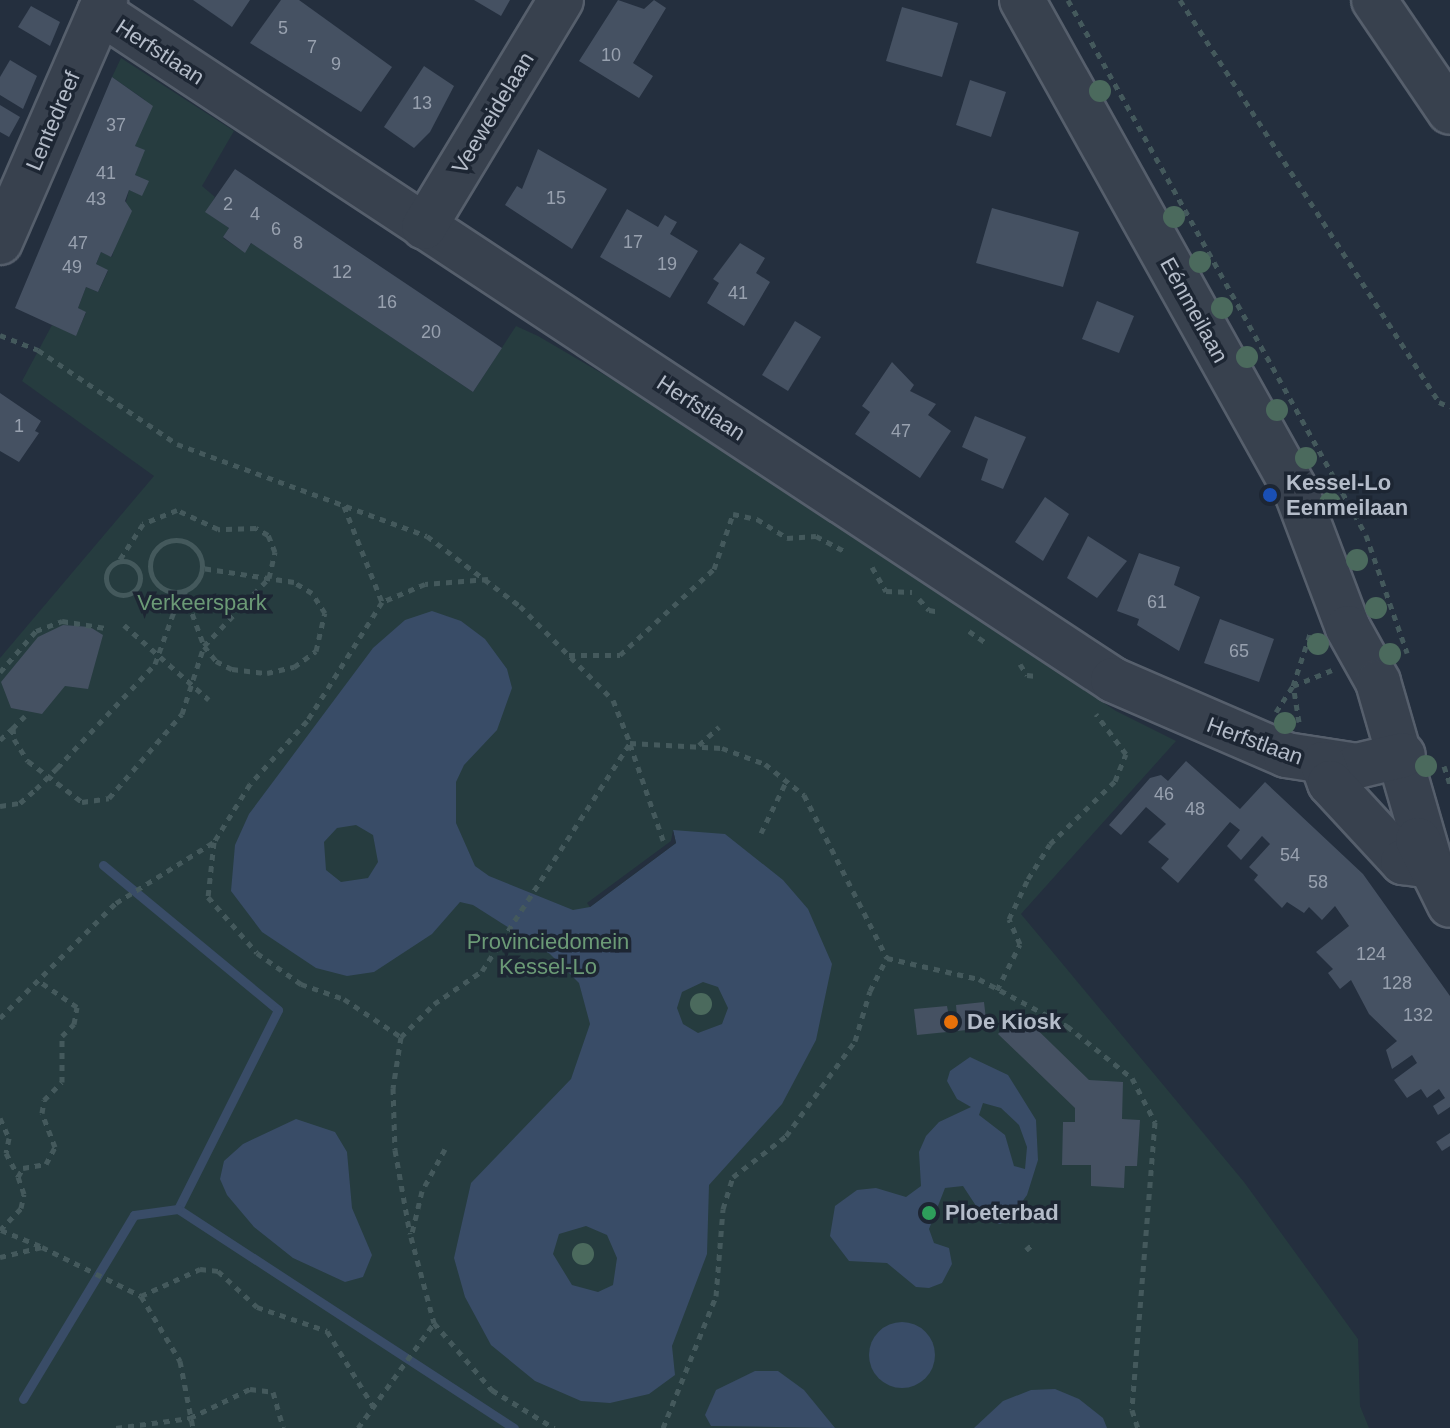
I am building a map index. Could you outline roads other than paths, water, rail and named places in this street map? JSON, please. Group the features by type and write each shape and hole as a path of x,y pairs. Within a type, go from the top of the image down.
{"street":[{"name":"Veeweidelaan","path":"424,227 561,0"},
{"name":"Eénmeilaan","path":"1022,0 1297,493 1353,689 1390,759 1412,858 1450,905"},
{"path":"1374,0 1450,112"},
{"name":"Herfstlaan","path":"102,6 424,227 1113,680 1295,756 1330,783 1412,858"},
{"name":"Lentedreef","path":"0,242 102,6"},
{"name":"Herfstlaan","path":"1295,756 1390,759"}],"water":[{"path":"432,611 461,621 485,639 507,669 512,688 497,730 464,765 456,782 456,823 475,866 489,876 573,910 590,907 676,843 673,830 725,834 783,880 808,909 832,964 816,1040 782,1104 709,1185 707,1254 672,1346 675,1375 649,1394 610,1403 581,1401 535,1381 491,1345 465,1297 454,1258 471,1183 571,1079 590,1024 579,983 550,954 473,905 460,902 432,934 374,972 347,976 316,968 262,932 231,891 235,845 249,814 373,648 405,620","holes":["356,825 373,835 378,862 368,878 341,882 326,870 324,842 337,828","703,982 718,987 728,1008 722,1024 698,1033 683,1024 677,1008 682,992","586,1226 607,1235 617,1258 613,1285 598,1292 572,1285 553,1254 559,1234"]},
{"path":"970,1057 1008,1075 1036,1120 1038,1160 1027,1195 1008,1221 999,1224 982,1215 963,1186 945,1188 929,1229 934,1243 949,1248 952,1264 942,1283 929,1288 916,1287 887,1263 849,1261 830,1236 835,1206 857,1190 876,1188 906,1197 921,1186 919,1152 926,1136 939,1122 971,1107 957,1099 947,1081 950,1071","holes":["983,1103 1001,1108 1019,1125 1027,1147 1025,1169 1014,1166 1005,1135 979,1115"]},
{"path":"296,1119 335,1132 347,1152 352,1208 372,1255 363,1277 345,1282 293,1258 254,1227 227,1195 220,1179 224,1161 243,1144"},
{"path":"902,1322 915,1324 925,1332 933,1342 933,1368 925,1378 915,1386 902,1388 889,1386 879,1378 871,1368 869,1355 871,1342 879,1332 889,1324"},
{"path":"755,1371 778,1371 804,1390 835,1428 711,1426 705,1415 716,1390"},
{"path":"1055,1389 1079,1399 1103,1418 1107,1428 974,1428 1003,1401 1031,1390"}],"waterway":[{"path":"103,865 278,1010 178,1209 514,1428"},
{"path":"23,1399 134,1215 178,1209"}],"place":[{"name":"Kessel-Lo Eenmeilaan","path":"1270,495"},
{"name":"De Kiosk","path":"951,1022"},
{"name":"Ploeterbad","path":"929,1213"}],"park label":[{"name":"Verkeerspark","path":"202,603"},
{"name":"Provinciedomein Kessel-Lo","path":"548,954"}]}
